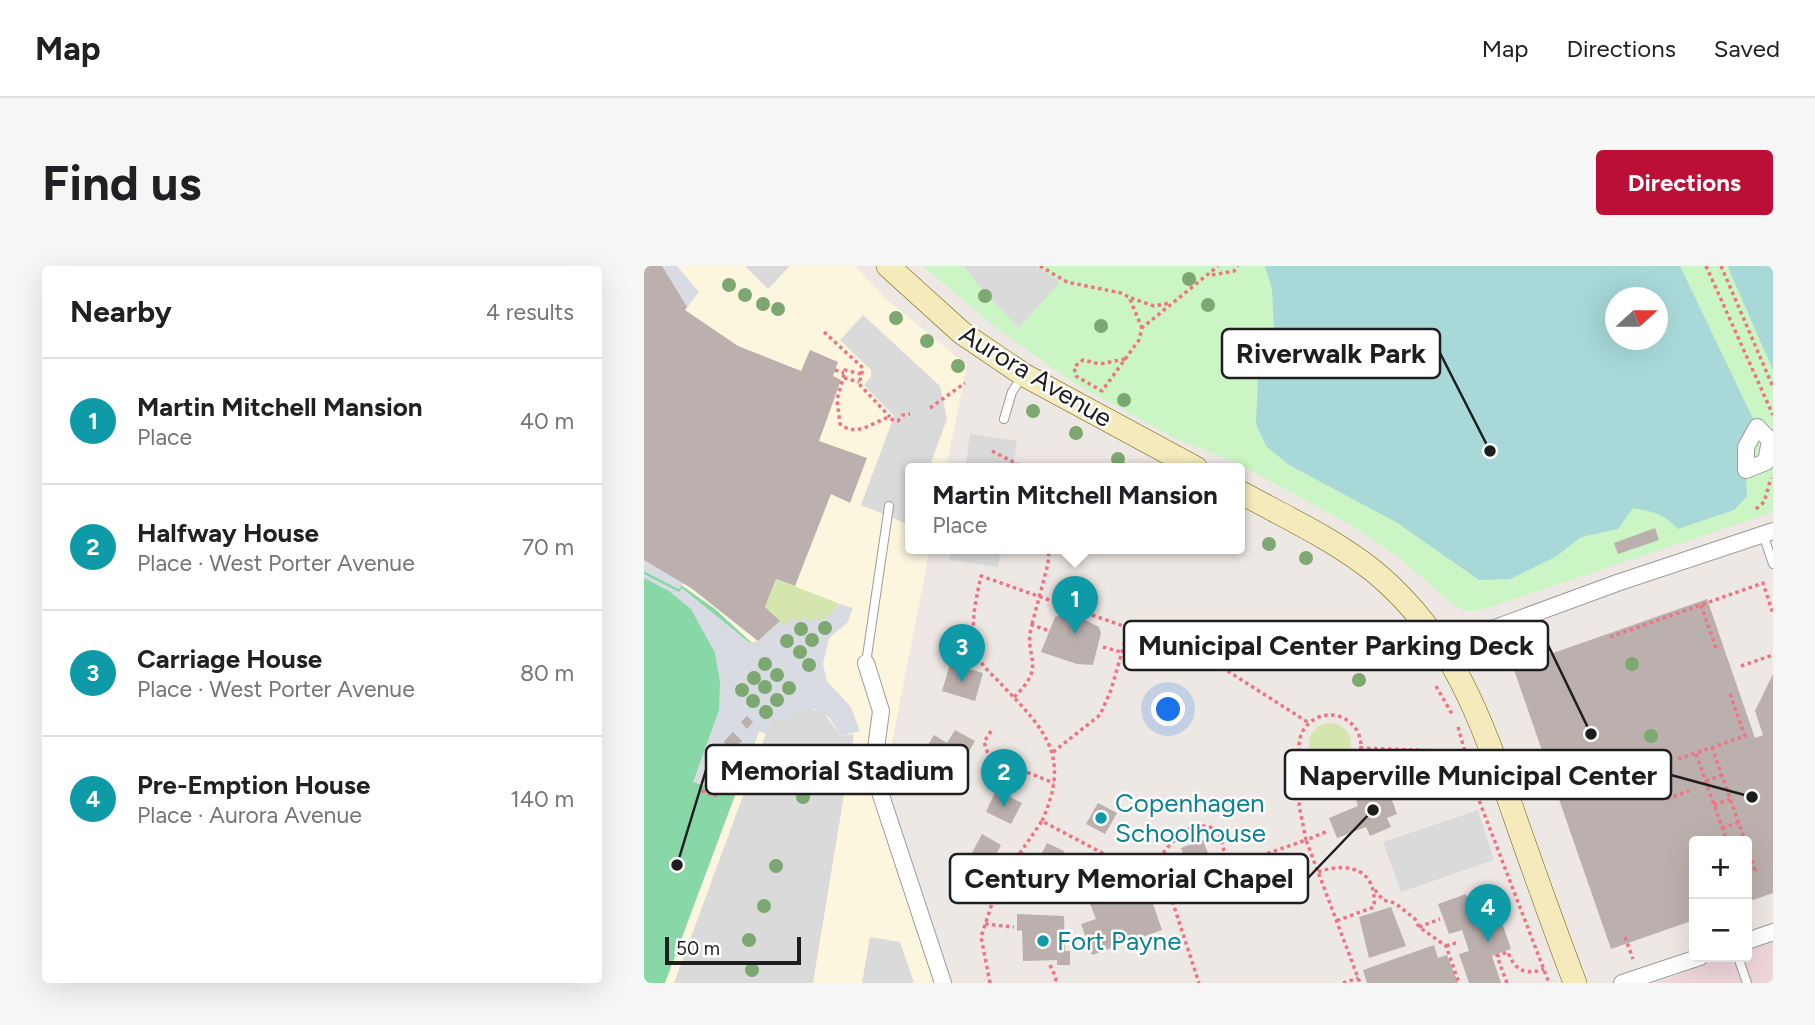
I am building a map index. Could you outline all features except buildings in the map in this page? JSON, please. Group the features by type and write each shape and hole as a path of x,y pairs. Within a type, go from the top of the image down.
{"main road":[{"name":"Aurora Avenue","path":"888,266 962,333 1024,375 1187,463"},
{"path":"1245,495 1320,536 1376,573 1417,614 1443,648 1456,668 1486,733 1575,983"}],"street":[{"path":"1443,648 1617,583 1768,533"},
{"path":"866,663 881,711 873,771 943,983"},
{"path":"1752,939 1773,932"},
{"path":"1622,983 1689,961"}],"lane":[{"path":"1004,419 1012,392 1024,375"},
{"path":"866,663 889,506"},
{"path":"1768,533 1773,564"},
{"path":"1740,962 1747,983"}],"path":[{"path":"1040,266 1067,282 1111,289 1154,306 1173,303"},
{"path":"1142,328 1218,266"},
{"path":"1209,276 1230,272 1238,266"},
{"path":"1706,266 1773,415"},
{"path":"1721,266 1773,387"},
{"path":"1125,359 1100,364 1083,360 1074,367 1076,376 1102,391 1139,340 1142,328 1129,297"},
{"path":"824,332 863,368 859,382"},
{"path":"835,370 859,382 890,417 898,421 902,415 910,414"},
{"path":"861,374 845,370 837,400 839,418 844,428 859,430 890,417"},
{"path":"930,408 965,383"},
{"path":"992,451 1015,463"},
{"path":"1756,509 1764,502 1773,473"},
{"path":"1014,698 1033,672 1035,660 1029,634 1040,597 1048,554"},
{"path":"990,983 981,937 985,924 996,891 1042,821 1054,795 1054,783 1052,753 1038,722 979,658 972,619 981,576 1129,628 1212,661 1309,723"},
{"path":"1610,637 1763,583 1773,614"},
{"path":"1701,605 1716,648"},
{"path":"1032,625 1047,630"},
{"path":"1052,753 1100,715 1111,690 1129,628"},
{"path":"1103,647 1121,652"},
{"path":"1741,666 1773,656"},
{"path":"1436,686 1457,725 1488,826 1549,983"},
{"path":"1678,759 1745,736 1731,694"},
{"path":"1328,715 1348,721 1360,738 1360,748 1358,758 1346,772 1327,776 1310,769 1299,751 1302,731 1309,723 1328,715"},
{"path":"991,731 984,742 989,757 1054,783"},
{"path":"1712,747 1743,836"},
{"path":"1360,748 1466,751"},
{"path":"1696,753 1725,836"},
{"path":"1310,769 1299,805 1306,840 1359,980 1343,983"},
{"path":"1706,781 1722,775"},
{"path":"701,785 700,790 715,796 717,791 706,788 710,778"},
{"path":"1667,799 1689,791"},
{"path":"1714,805 1730,799"},
{"path":"1042,821 1168,888 1199,983"},
{"path":"1722,828 1738,823"},
{"path":"1147,876 1175,837 1198,825 1210,826 1219,831 1228,867"},
{"path":"1168,888 1328,831"},
{"path":"1318,872 1332,867 1350,867 1365,876 1383,900 1395,903 1404,913 1415,919 1419,927 1446,946 1459,983"},
{"path":"996,891 1029,901 1038,885"},
{"path":"1336,921 1374,907 1375,890"},
{"path":"1419,927 1440,919"},
{"path":"985,924 1014,927"},
{"path":"1625,937 1633,959"},
{"path":"1446,946 1459,942"},
{"path":"1507,983 1497,956 1508,952 1513,965 1523,971 1534,973 1544,969"},
{"path":"1050,965 1056,978 1055,983"}],"shaded area":[{"path":"644,266 855,266 887,300 967,365 947,463 905,463 905,554 929,554 881,799 943,983 644,983"},
{"path":"651,266 677,266 699,292 685,310"},
{"path":"745,266 790,266 768,289"},
{"path":"964,266 1036,266 1060,282 1019,328 983,291"},
{"path":"863,315 940,386 947,419 931,463 905,463 905,523 861,505 894,416 864,385 871,377 871,370 840,340"},
{"path":"970,434 1017,441 1014,463 966,463"},
{"path":"644,545 683,583 679,589 644,571"},
{"path":"951,554 1000,554 998,567 950,560"},
{"path":"644,574 679,592 682,588 750,643 758,641 780,621 784,625 793,617 798,622 805,617 811,622 816,617 822,622 840,604 853,608 847,623 829,638 823,664 827,681 851,707 860,731 841,736 829,717 815,709 806,709 784,721 773,718 766,734 759,731 753,746 750,743 744,749 735,748 732,733 724,742 731,749 716,749 707,772 713,775 712,778 708,777 704,786 693,782 719,710 720,682 715,653 691,609 669,591 644,578"},
{"path":"806,708 823,712 841,736 854,734 813,983 674,983 772,717 784,721"},
{"path":"1478,810 1494,860 1401,892 1383,842"},
{"path":"870,937 900,942 914,983 862,983"},
{"path":"1773,939 1773,983 1656,983 1711,962 1752,962 1752,946"}],"green space":[{"path":"923,266 1728,266 1773,370 1773,512 1481,610 1466,611 1452,604 1397,556 1351,525 1245,467 1245,463 1237,463 1175,438 1074,383 995,327"},
{"path":"644,571 679,589 681,585 715,609 754,645 747,716 759,731 665,983 644,983"},
{"path":"776,579 840,604 822,622 784,626 765,607"},
{"path":"1330,723 1345,729 1351,744 1345,759 1330,765 1315,759 1309,744 1315,729"}],"water":[{"path":"1265,266 1680,266 1757,427 1746,477 1747,496 1734,510 1678,529 1657,514 1633,508 1618,529 1581,537 1557,556 1510,579 1479,580 1396,522 1289,465 1266,446 1256,424 1259,353 1274,330 1272,289"},
{"path":"1728,266 1773,266 1773,370 1730,272"}],"place":[{"name":"Riverwalk Park","path":"1490,451"},
{"name":"Martin Mitchell Mansion","path":"1075,634"},
{"name":"Carriage House","path":"962,682"},
{"name":"Municipal Center Parking Deck","path":"1591,734"},
{"name":"Naperville Municipal Center","path":"1752,797"},
{"name":"Halfway House","path":"1004,807"},
{"name":"Century Memorial Chapel","path":"1373,810"},
{"name":"Copenhagen Schoolhouse","path":"1101,818"},
{"name":"Memorial Stadium","path":"677,865"},
{"name":"Fort Payne","path":"1043,941"},
{"name":"Pre-Emption House","path":"1488,942"}]}
